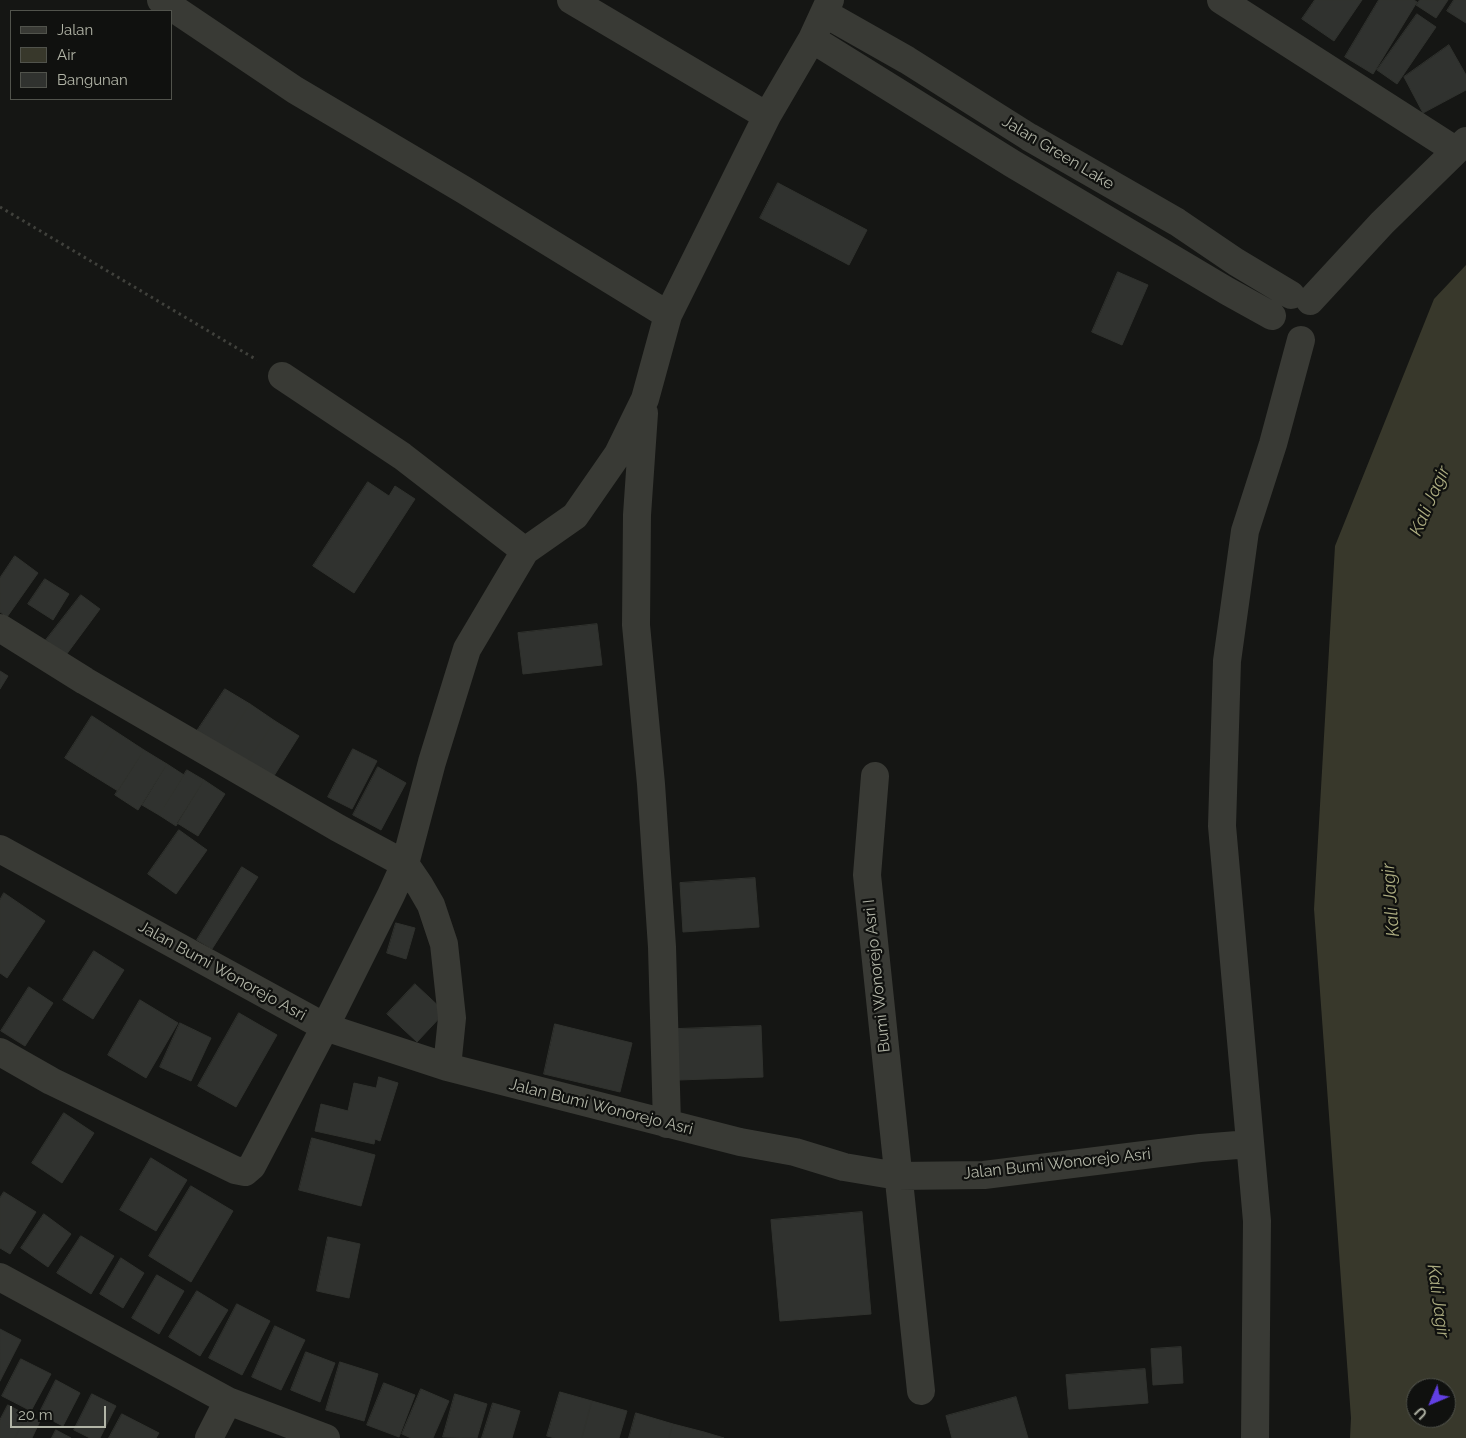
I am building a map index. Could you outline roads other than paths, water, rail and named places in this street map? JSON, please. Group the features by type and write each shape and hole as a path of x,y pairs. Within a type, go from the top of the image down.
{"street":[{"path":"161,0 295,90 464,190 668,316"},
{"path":"571,0 767,116"},
{"path":"1220,0 1461,145 1382,223 1301,298"},
{"path":"0,1052 51,1081 226,1166 244,1172 252,1166 325,1028 405,864 432,762 467,648 525,551 574,516 618,454 645,399 668,316 767,116 812,38 827,7"},
{"name":"Jalan Green Lake","path":"827,7 1029,137 1177,222 1236,262 1301,298"},
{"name":"Jalan Green Lake","path":"812,38 1013,164 1272,316"},
{"path":"1013,164 1029,137"},
{"path":"1159,251 1177,222"},
{"path":"1284,297 1301,298 1316,309 1318,318 1316,327 1310,335 1295,341 1283,337 1274,327 1272,316 1278,302 1284,297"},
{"path":"1255,1438 1257,1221 1222,826 1227,662 1245,531 1274,444 1301,340"},
{"path":"282,376 402,456 525,551"},
{"path":"645,399 637,515 636,625 650,775 662,947 667,1124"},
{"path":"0,628 94,686 338,828 405,864 420,886 430,906 444,944 452,1018 447,1067"},
{"name":"Bumi Wonorejo Asri I","path":"875,776 867,875 921,1392"},
{"name":"Jalan Bumi Wonorejo Asri","path":"0,848 325,1028 447,1067 740,1142 795,1152 844,1167 898,1176 984,1175 1200,1148 1250,1144"},
{"path":"0,1277 228,1401 326,1438"},
{"path":"209,1438 228,1401"}],"water":[{"name":"Kali Jagir","path":"1466,265 1466,1438 1350,1438 1351,1418 1314,909 1335,546 1434,299"}]}
